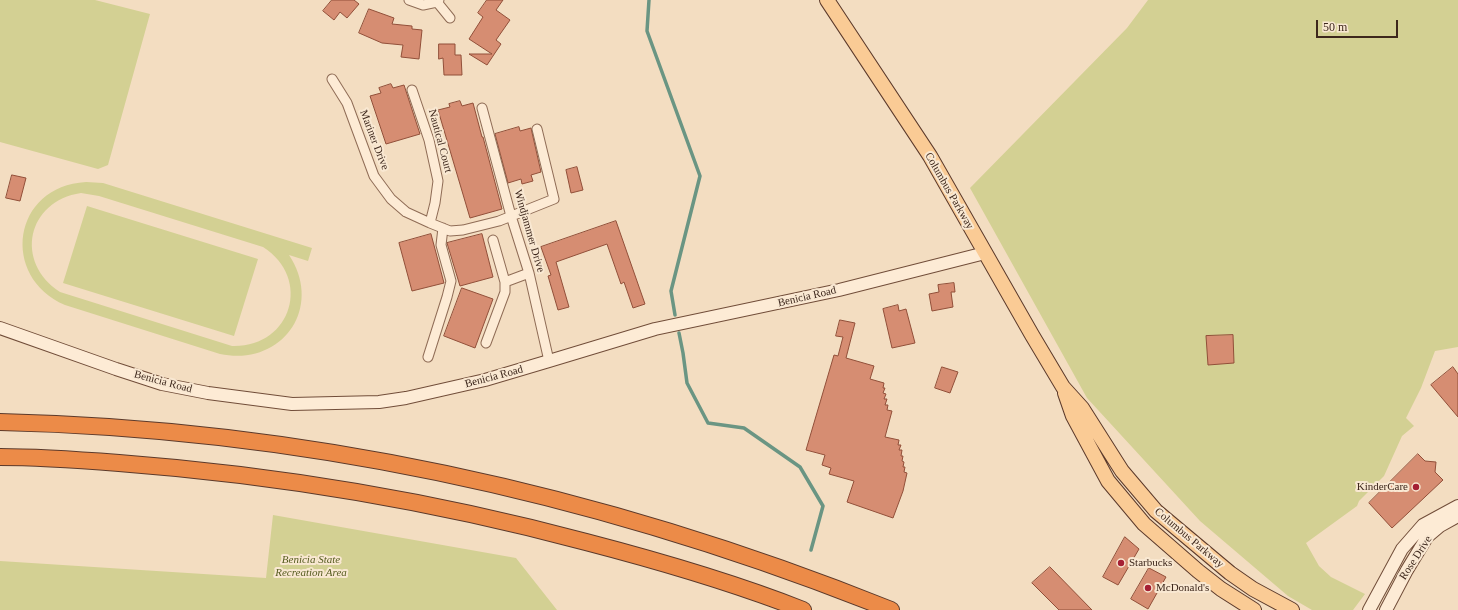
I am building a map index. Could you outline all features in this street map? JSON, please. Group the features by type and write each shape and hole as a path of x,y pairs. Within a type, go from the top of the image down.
{"highway":[{"path":"0,422 95,426 183,433 267,443 353,456 450,474 525,491 687,537 748,556 891,610"},
{"path":"0,457 182,468 363,493 432,506 539,530 646,558 736,586 803,610"}],"main road":[{"name":"Columbus Parkway","path":"827,0 930,156 1063,387 1082,408 1122,471 1156,511 1230,573 1253,589 1292,610"},
{"name":"Benicia Road","path":"0,328 162,384 215,394 292,404 379,402 406,398 485,380 655,329 839,290 985,253"},
{"name":"Columbus Parkway","path":"1063,387 1073,416 1108,482 1144,524 1221,589 1254,610"},
{"path":"1370,610 1402,549 1424,525 1458,506"},
{"name":"Rose Drive","path":"1386,610 1407,570 1427,537 1440,526 1458,516"}],"street":[{"path":"409,0 422,5 438,1 450,18"},
{"name":"Mariner Drive","path":"332,79 347,103 374,176 391,199 406,212 450,231 463,230 499,221 554,199 537,129"},
{"name":"Nautical Court","path":"412,90 429,140 438,181 430,223"},
{"name":"Windjammer Drive","path":"482,108 511,216 529,273 549,361"},
{"path":"428,357 448,297 451,281 440,245 442,228"},
{"path":"486,343 505,292 505,282 493,240"},
{"path":"505,282 529,273"}],"green space":[{"path":"0,0 95,0 150,14 108,165 98,169 0,142"},
{"path":"1148,0 1458,0 1458,347 1435,351 1421,388 1406,418 1414,426 1402,436 1384,476 1359,501 1357,506 1306,543 1319,566 1331,577 1365,594 1353,610 1312,610 1288,596 1200,521 1087,398 970,188 1127,28"},
{"path":"86,182 103,183 312,248 308,261 289,255 299,275 302,295 299,313 291,329 278,342 262,351 242,356 220,354 65,305 44,292 30,275 24,255 23,234 30,215 42,199 61,187","holes":["81,193 99,196 263,247 278,261 288,276 291,293 288,309 281,324 269,336 252,344 232,346 60,292 45,279 36,265 32,250 33,234 38,220 48,208 63,198"]},
{"path":"87,206 258,259 234,336 63,283"},
{"name":"Benicia State Recreation Area","path":"273,515 516,558 557,610 0,610 0,561 266,578"}],"building":[{"path":"332,0 354,0 359,4 347,18 340,12 334,20 323,11"},
{"path":"487,0 503,0 496,10 510,20 496,40 501,44 487,65 469,54 492,54 469,39 483,17 478,13"},
{"path":"369,9 394,18 392,24 412,26 412,29 422,30 419,59 401,57 403,45 382,43 359,33"},
{"path":"439,44 455,44 455,55 461,55 462,75 444,75 443,58 439,59"},
{"path":"391,84 393,88 404,85 420,134 386,144 370,96 381,93 379,88"},
{"path":"460,101 462,106 473,103 502,209 470,218 438,110 450,107 449,104"},
{"path":"519,127 520,131 531,128 541,172 531,175 533,181 522,184 521,179 508,183 495,134"},
{"path":"577,167 583,190 571,193 566,170"},
{"path":"12,175 26,178 20,201 6,198"},
{"path":"616,221 645,304 633,308 624,282 621,284 607,244 556,262 569,307 558,310 548,276 551,275 541,247"},
{"path":"431,234 444,283 412,291 399,243"},
{"path":"482,234 493,277 460,286 447,243"},
{"path":"954,283 955,292 951,292 953,307 932,311 929,294 939,292 938,285"},
{"path":"462,288 493,299 475,348 444,336"},
{"path":"898,305 899,311 906,309 915,343 892,348 883,309"},
{"path":"840,320 855,323 846,358 874,366 870,379 884,383 883,388 885,388 883,393 886,394 884,399 887,399 885,405 888,405 887,410 892,411 885,437 899,440 898,445 901,445 899,450 902,450 901,456 903,456 903,467 905,467 904,472 907,473 903,491 893,518 847,502 854,481 829,474 831,468 822,465 825,455 806,450 834,355 838,356 843,337 836,336"},
{"path":"1233,335 1234,363 1208,365 1206,336"},
{"path":"942,367 958,372 950,393 935,388"},
{"path":"1453,367 1458,374 1458,417 1431,385"},
{"path":"1418,454 1425,461 1436,462 1435,472 1443,480 1392,528 1369,503"},
{"name":"Starbucks","path":"1125,537 1139,549 1118,585 1103,577"},
{"path":"1050,567 1092,610 1059,610 1032,583"},
{"name":"McDonald's","path":"1149,568 1166,577 1148,609 1131,599"}],"waterway":[{"path":"649,0 647,31 700,176 671,291 675,315"},
{"path":"679,333 687,383 708,423 744,428 800,467 823,506 811,550"}],"place":[{"name":"KinderCare","path":"1416,487"},
{"name":"Starbucks","path":"1121,563"},
{"name":"McDonald's","path":"1148,588"}]}
